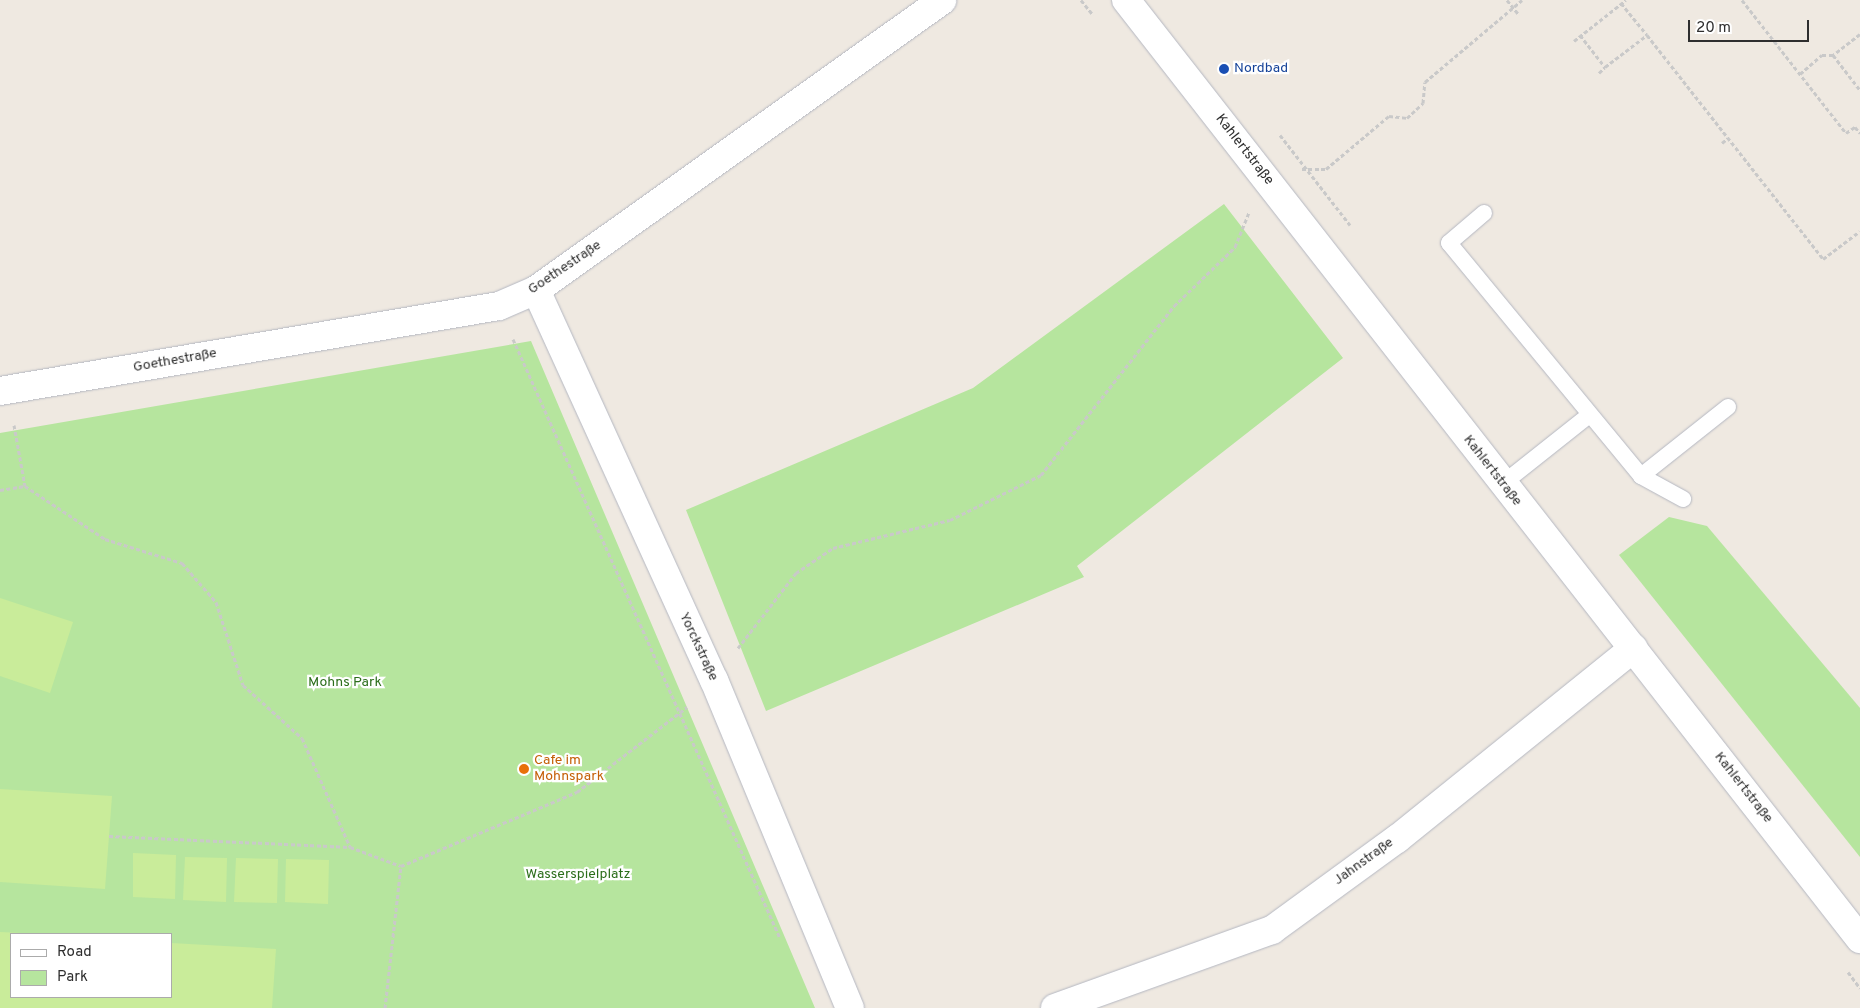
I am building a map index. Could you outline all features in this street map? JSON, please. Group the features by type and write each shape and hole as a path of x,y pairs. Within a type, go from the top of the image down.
{"street":[{"name":"Goethestraße","path":"4,390 498,306 536,290 942,0"},
{"name":"Kahlertstraße","path":"1126,0 1502,485 1634,648 1860,939"},
{"name":"Yorckstraße","path":"536,290 714,680 850,1008"},
{"name":"Jahnstraße","path":"1055,1008 1272,930 1397,838 1634,648"}],"lane":[{"path":"1484,213 1449,243 1588,416 1641,476 1683,499"},
{"path":"1641,476 1728,407"},
{"path":"1502,485 1588,416"}],"path":[{"path":"1507,0 1519,15"},
{"path":"1305,167 1326,169 1389,116 1407,118 1423,103 1425,82 1522,0"},
{"path":"1574,40 1626,0"},
{"path":"1742,0 1846,133 1855,127 1860,133"},
{"path":"1621,3 1823,259 1860,231"},
{"path":"1800,74 1822,55 1833,55 1860,34"},
{"path":"1580,35 1605,67"},
{"path":"1599,72 1648,35"},
{"path":"1833,55 1860,90"},
{"path":"1722,142 1728,138"},
{"path":"109,836 350,847 400,866 577,792 682,711 714,680 796,573 833,548 950,520 1041,475 1174,306 1235,247 1246,214"},
{"path":"498,306 682,711 783,945"},
{"path":"4,390 25,486"},
{"path":"0,490 25,486 105,539 182,563 216,602 243,686 302,738 350,847"},
{"path":"385,1008 400,866"}],"green space":[{"path":"1224,204 1343,358 1077,566 1084,577 766,711 686,510 973,388"},
{"name":"Mohns Park","path":"531,341 815,1008 0,1008 0,433"},
{"path":"1669,517 1707,526 1860,708 1860,857 1619,555"},
{"path":"0,598 73,622 50,693 0,676"},
{"path":"0,789 112,796 105,889 0,882"},
{"path":"133,853 176,855 175,899 133,897"},
{"path":"185,857 227,858 226,902 183,900"},
{"path":"236,858 278,859 277,903 234,902"},
{"path":"286,859 329,860 328,904 285,902"},
{"path":"0,932 21,933 10,933 10,998 172,998 172,943 276,949 272,1008 0,1008"}],"place":[{"name":"Nordbad","path":"1224,69"},
{"name":"Cafe im Mohnspark","path":"524,769"}],"park label":[{"name":"Wasserspielplatz","path":"578,875"}]}
